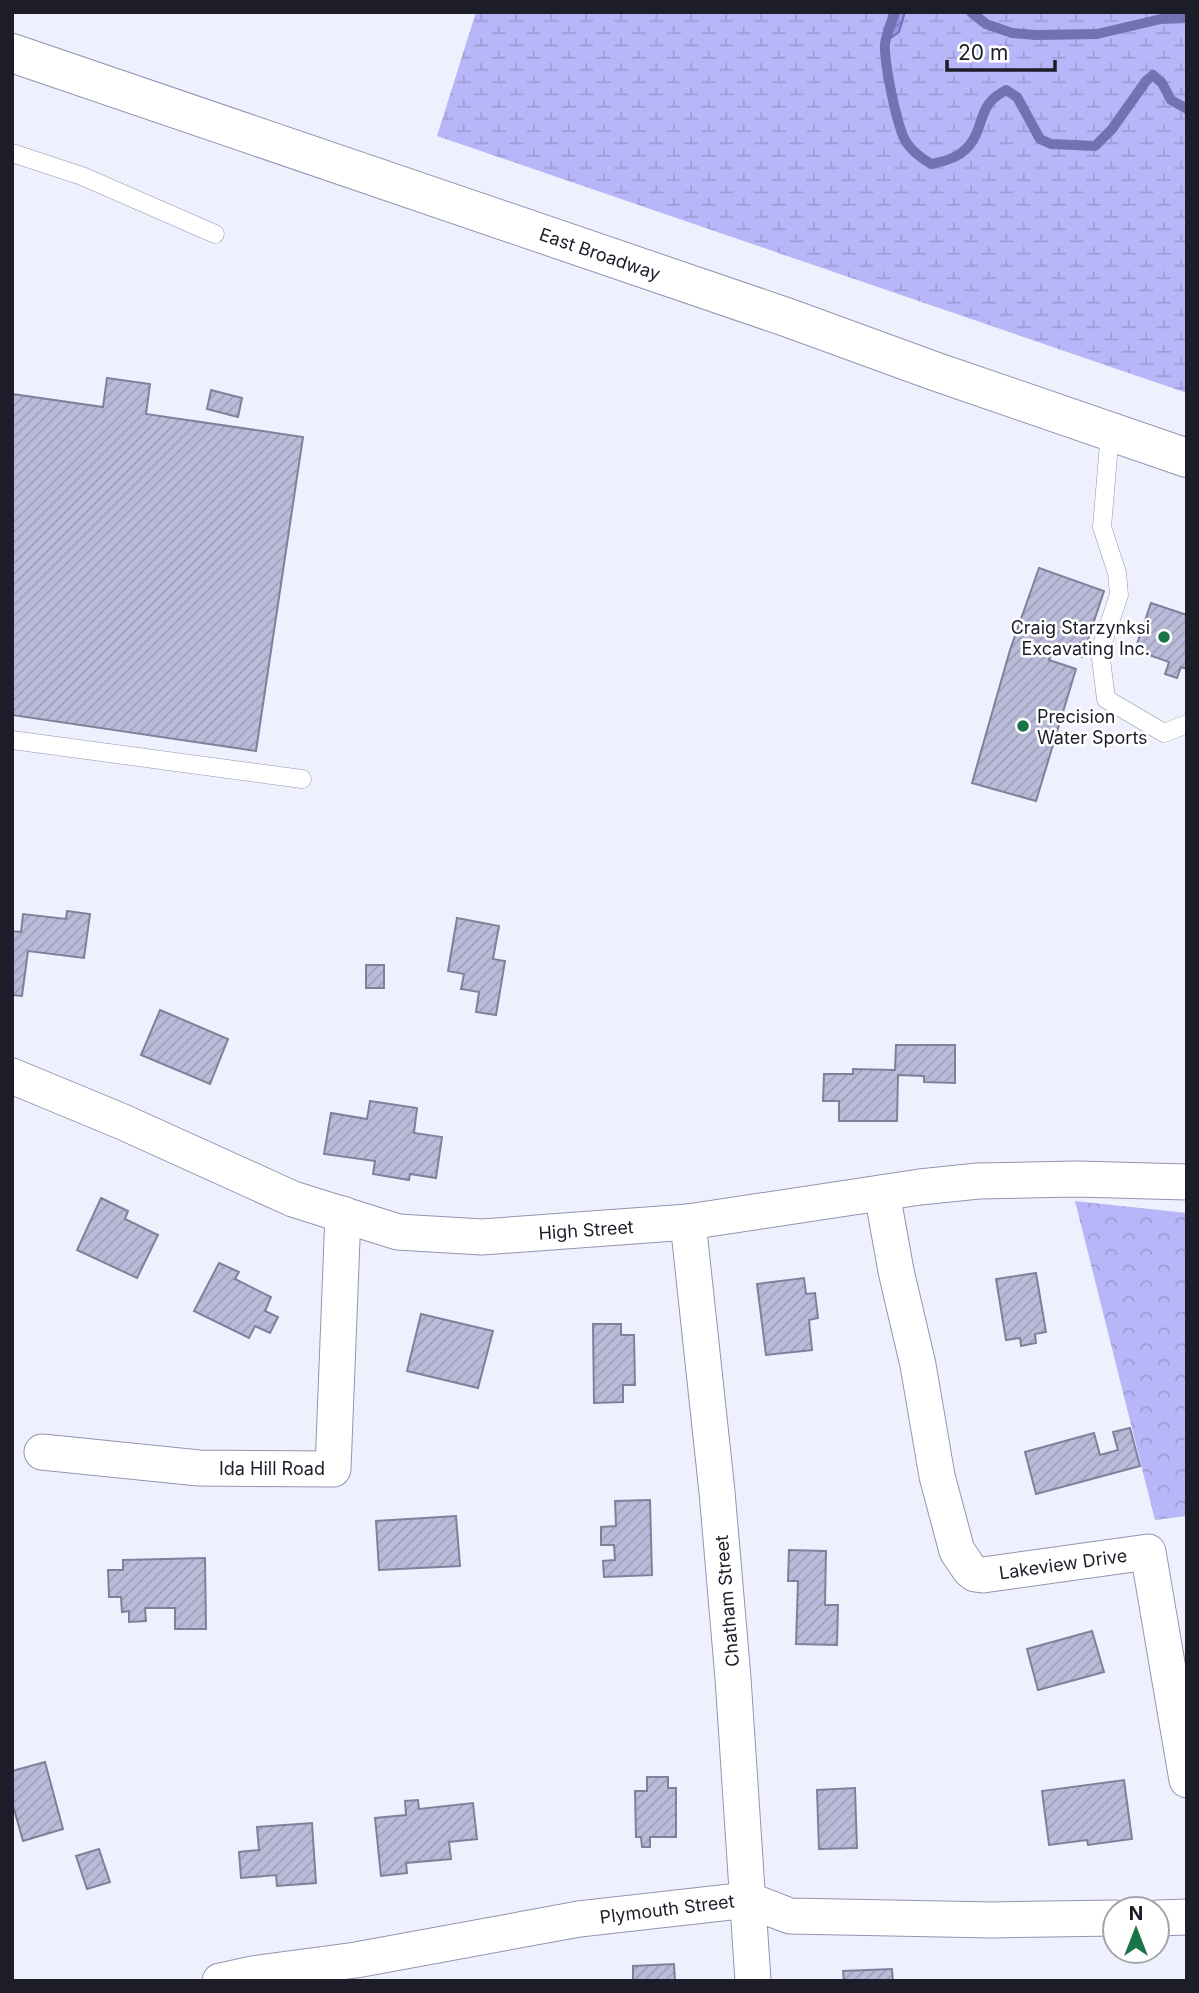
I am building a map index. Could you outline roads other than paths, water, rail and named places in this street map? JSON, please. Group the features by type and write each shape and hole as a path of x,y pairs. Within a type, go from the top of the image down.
{"main road":[{"name":"East Broadway","path":"12,53 786,317 1187,458"}],"street":[{"name":"High Street","path":"12,1076 123,1122 293,1199 398,1232 482,1237 688,1222 978,1181 1028,1179 1187,1182"},
{"name":"Lakeview Drive","path":"882,1193 896,1271 918,1365 937,1476 957,1551 970,1570 983,1575 1148,1552 1187,1780"},
{"name":"Ida Hill Road","path":"42,1452 200,1468 333,1469 343,1214"},
{"name":"Chatham Street","path":"688,1222 717,1492 733,1678 753,1981"},
{"name":"Plymouth Street","path":"220,1981 252,1973 356,1960 579,1919 748,1900 790,1916 992,1920 1101,1918"}],"lane":[{"path":"12,153 82,176 215,234"},
{"path":"1110,432 1102,527 1117,573 1119,595 1100,651 1106,699 1164,733 1187,724"},
{"path":"12,740 302,779"}],"water":[{"path":"890,12 905,12 899,32 892,37 884,33"}],"waterway":[{"path":"895,12 885,44 895,109 906,142 931,164 949,159 965,150 976,135 988,104 1006,90 1017,97 1040,139 1051,144 1095,146 1112,129 1153,75 1162,83 1171,100 1187,109"},
{"path":"971,12 986,24 1012,33 1036,35 1097,34 1161,19 1187,18"}],"place":[{"name":"Craig Starzynksi Excavating Inc.","path":"1164,637"},
{"name":"Precision Water Sports","path":"1023,726"}]}
